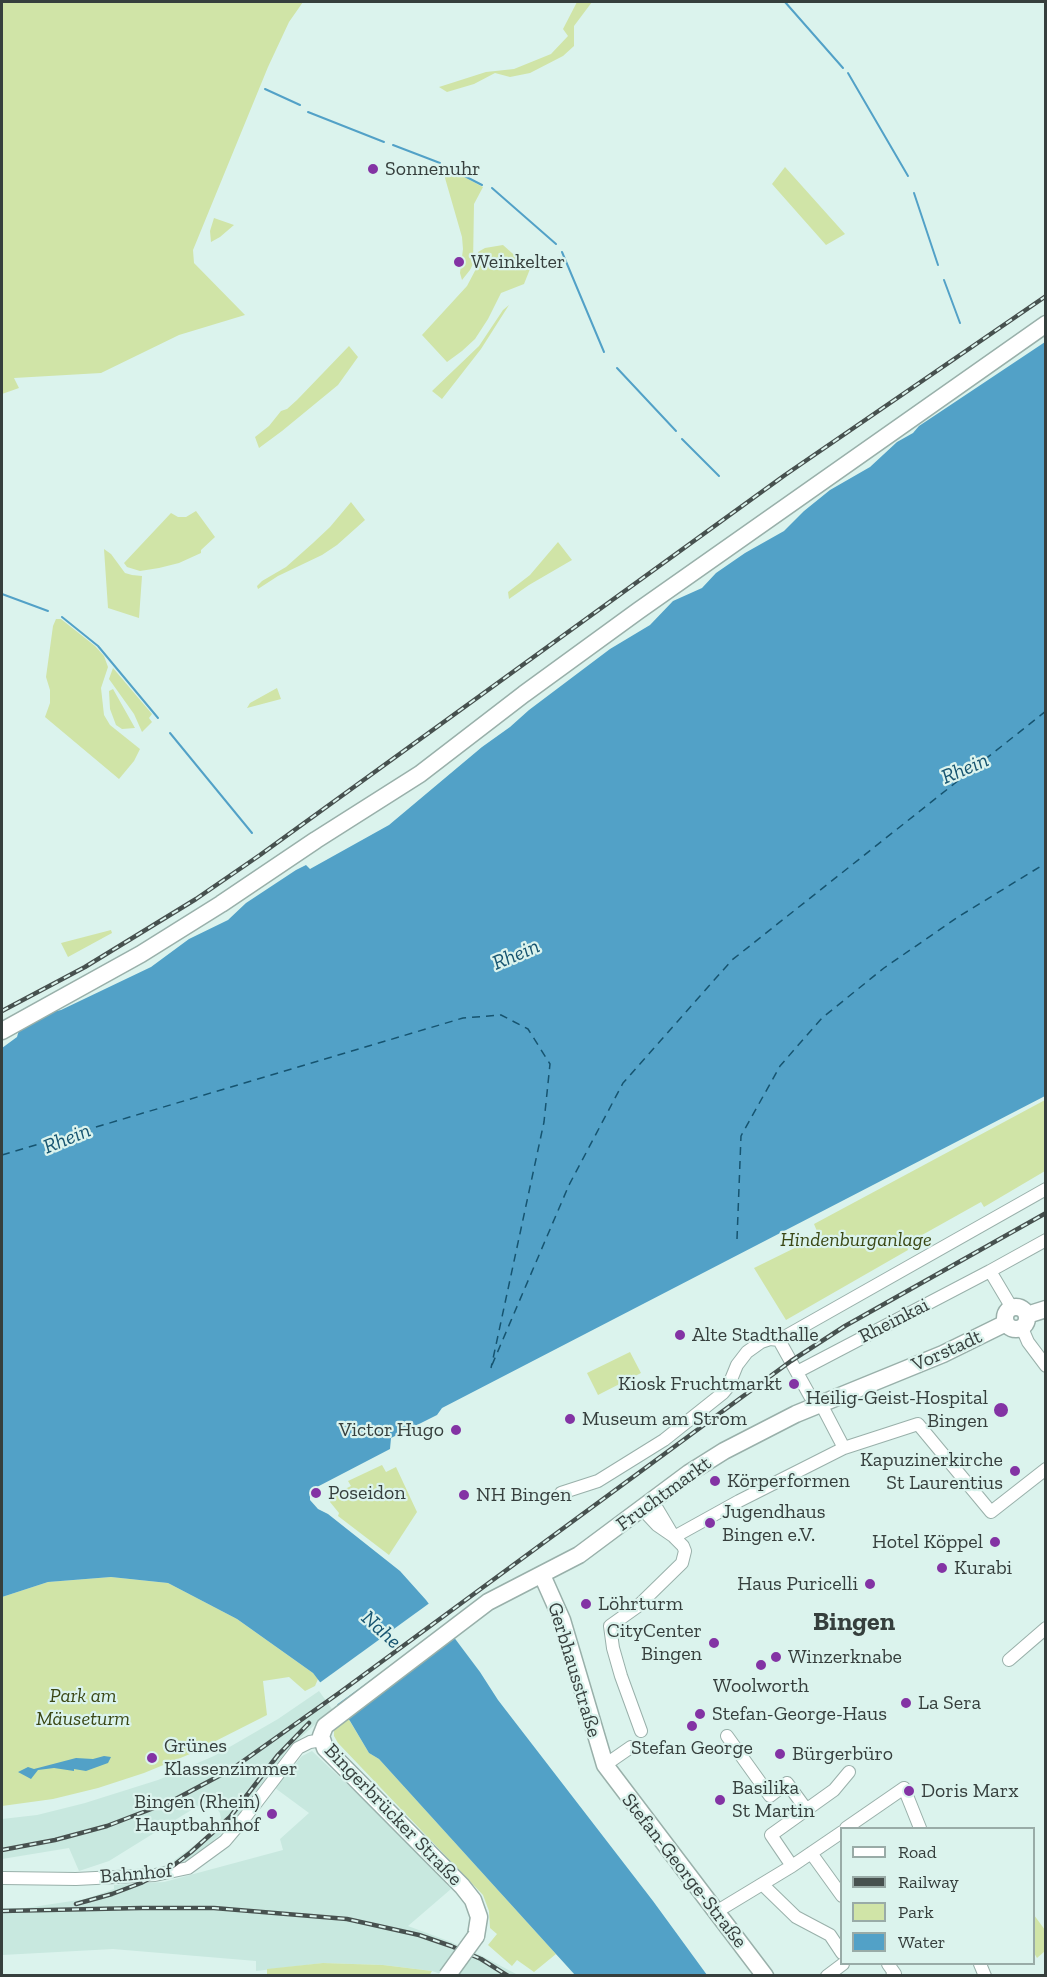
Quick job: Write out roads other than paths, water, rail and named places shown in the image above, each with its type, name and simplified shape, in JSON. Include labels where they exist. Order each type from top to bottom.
[{"type":"main road","points":[[2,1031],[151,948],[411,779],[524,693],[638,611],[1046,324]]},
{"type":"main road","name":"Vorstadt","points":[[821,1404],[943,1354],[1017,1319],[1046,1309]]},
{"type":"main road","name":"Fruchtmarkt","points":[[542,1575],[587,1550],[695,1469],[734,1445],[770,1426],[821,1404]]},
{"type":"main road","name":"Bingerbrücker Straße","points":[[447,1976],[477,1936],[479,1917],[476,1905],[469,1894],[326,1748],[322,1740],[323,1728],[495,1598],[542,1575]]},
{"type":"main road","name":"Gerbhausstraße","points":[[542,1575],[562,1620],[582,1694],[605,1765]]},
{"type":"main road","name":"Stefan-George-Straße","points":[[605,1765],[765,1976]]},
{"type":"street","points":[[561,1493],[598,1481],[664,1440],[723,1394],[737,1365],[747,1352],[761,1342],[779,1340],[1046,1189]]},
{"type":"street","name":"Rheinkai","points":[[797,1372],[1046,1240]]},
{"type":"street","points":[[990,1271],[1028,1341],[1046,1366]]},
{"type":"street","points":[[779,1340],[810,1396],[821,1404],[844,1448]]},
{"type":"street","points":[[674,1537],[844,1448],[918,1424],[991,1512],[1046,1469]]},
{"type":"street","points":[[641,1731],[621,1676],[610,1626],[638,1606],[673,1574],[682,1563],[685,1551],[647,1504]]},
{"type":"street","points":[[1009,1660],[1046,1628]]},
{"type":"street","points":[[727,1736],[770,1796],[787,1783],[806,1809]]},
{"type":"street","name":"Bahnhof","points":[[2,1881],[155,1875],[188,1868],[225,1841],[298,1748],[310,1742],[322,1740]]},
{"type":"street","points":[[605,1765],[631,1747]]},
{"type":"street","points":[[792,1866],[771,1835],[834,1790],[849,1773]]},
{"type":"street","points":[[847,1827],[904,1788],[920,1827]]},
{"type":"street","points":[[716,1912],[792,1866],[840,1833]]},
{"type":"street","points":[[811,1853],[840,1893]]},
{"type":"street","points":[[762,1885],[796,1917],[830,1935],[840,1950]]},
{"type":"street","points":[[827,1976],[842,1965]]},
{"type":"water","points":[[1045,342],[1045,1096],[442,1408],[437,1415],[391,1438],[390,1449],[317,1487],[310,1495],[310,1500],[318,1509],[328,1514],[400,1571],[426,1600],[498,1700],[707,1975],[575,1975],[379,1759],[369,1753],[350,1721],[313,1673],[237,1619],[168,1583],[111,1577],[48,1582],[2,1597],[2,1048],[17,1037],[19,1030],[52,1012],[61,1010],[151,967],[189,939],[228,920],[246,903],[296,870],[306,865],[310,869],[389,825],[529,710],[610,649],[650,625],[673,601],[702,588],[716,573],[784,531],[830,490],[870,467],[897,442],[913,433],[919,426]]},
{"type":"water","points":[[111,1757],[108,1763],[86,1771],[54,1768],[38,1770],[31,1779],[18,1772],[28,1767],[34,1769],[76,1758],[93,1759]]},
{"type":"waterway","points":[[785,2],[843,68]]},
{"type":"waterway","points":[[848,73],[908,176]]},
{"type":"waterway","points":[[265,89],[300,105]]},
{"type":"waterway","points":[[308,112],[384,142]]},
{"type":"waterway","points":[[393,145],[440,163]]},
{"type":"waterway","points":[[447,167],[482,185]]},
{"type":"waterway","points":[[492,188],[556,244]]},
{"type":"waterway","points":[[914,193],[938,265]]},
{"type":"waterway","points":[[562,252],[604,352]]},
{"type":"waterway","points":[[944,280],[960,323]]},
{"type":"waterway","points":[[617,368],[676,431]]},
{"type":"waterway","points":[[682,439],[719,476]]},
{"type":"waterway","points":[[2,594],[48,611]]},
{"type":"waterway","points":[[62,617],[98,646],[158,718]]},
{"type":"waterway","points":[[170,733],[252,833]]},
{"type":"railway","points":[[2,1011],[85,967],[196,899],[785,475],[1046,296]]},
{"type":"railway","points":[[2,1850],[55,1840],[107,1826],[172,1801],[232,1769],[791,1361],[845,1326],[1046,1213]]},
{"type":"railway","points":[[76,1904],[141,1883],[174,1865],[191,1852],[230,1817],[278,1755],[309,1723]]},
{"type":"railway","points":[[2,1911],[214,1908],[347,1919],[419,1935],[451,1946],[481,1959],[508,1976]]},
{"type":"place","name":"Sonnenuhr","points":[[373,169]]},
{"type":"place","name":"Weinkelter","points":[[459,262]]},
{"type":"place","name":"Alte Stadthalle","points":[[680,1335]]},
{"type":"place","name":"Kiosk Fruchtmarkt","points":[[794,1384]]},
{"type":"place","name":"Heilig-Geist-Hospital Bingen","points":[[1001,1410]]},
{"type":"place","name":"Museum am Strom","points":[[570,1419]]},
{"type":"place","name":"Victor Hugo","points":[[456,1430]]},
{"type":"place","name":"Kapuzinerkirche St Laurentius","points":[[1015,1471]]},
{"type":"place","name":"Körperformen","points":[[715,1481]]},
{"type":"place","name":"Poseidon","points":[[316,1493]]},
{"type":"place","name":"NH Bingen","points":[[464,1495]]},
{"type":"place","name":"Jugendhaus Bingen e.V.","points":[[710,1523]]},
{"type":"place","name":"Hotel Köppel","points":[[995,1542]]},
{"type":"place","name":"Kurabi","points":[[942,1568]]},
{"type":"place","name":"Haus Puricelli","points":[[870,1584]]},
{"type":"place","name":"Löhrturm","points":[[586,1604]]},
{"type":"place","name":"CityCenter Bingen","points":[[714,1643]]},
{"type":"place","name":"Winzerknabe","points":[[776,1657]]},
{"type":"place","name":"Woolworth","points":[[761,1665]]},
{"type":"place","name":"La Sera","points":[[906,1703]]},
{"type":"place","name":"Stefan-George-Haus","points":[[700,1714]]},
{"type":"place","name":"Stefan George","points":[[692,1726]]},
{"type":"place","name":"Bürgerbüro","points":[[780,1754]]},
{"type":"place","name":"Grünes Klassenzimmer","points":[[152,1758]]},
{"type":"place","name":"Doris Marx","points":[[909,1791]]},
{"type":"place","name":"Basilika St Martin","points":[[720,1800]]},
{"type":"place","name":"Bingen (Rhein) Hauptbahnhof","points":[[272,1814]]},
{"type":"district","name":"Bingen","points":[[854,1623]]},
{"type":"water label","name":"Rhein","points":[[965,769]]},
{"type":"water label","name":"Rhein","points":[[516,955]]},
{"type":"water label","name":"Rhein","points":[[67,1139]]},
{"type":"water label","name":"Nahe","points":[[381,1630]]},
{"type":"park label","name":"Hindenburganlage","points":[[856,1240]]},
{"type":"park label","name":"Park am Mäuseturm","points":[[83,1708]]}]
